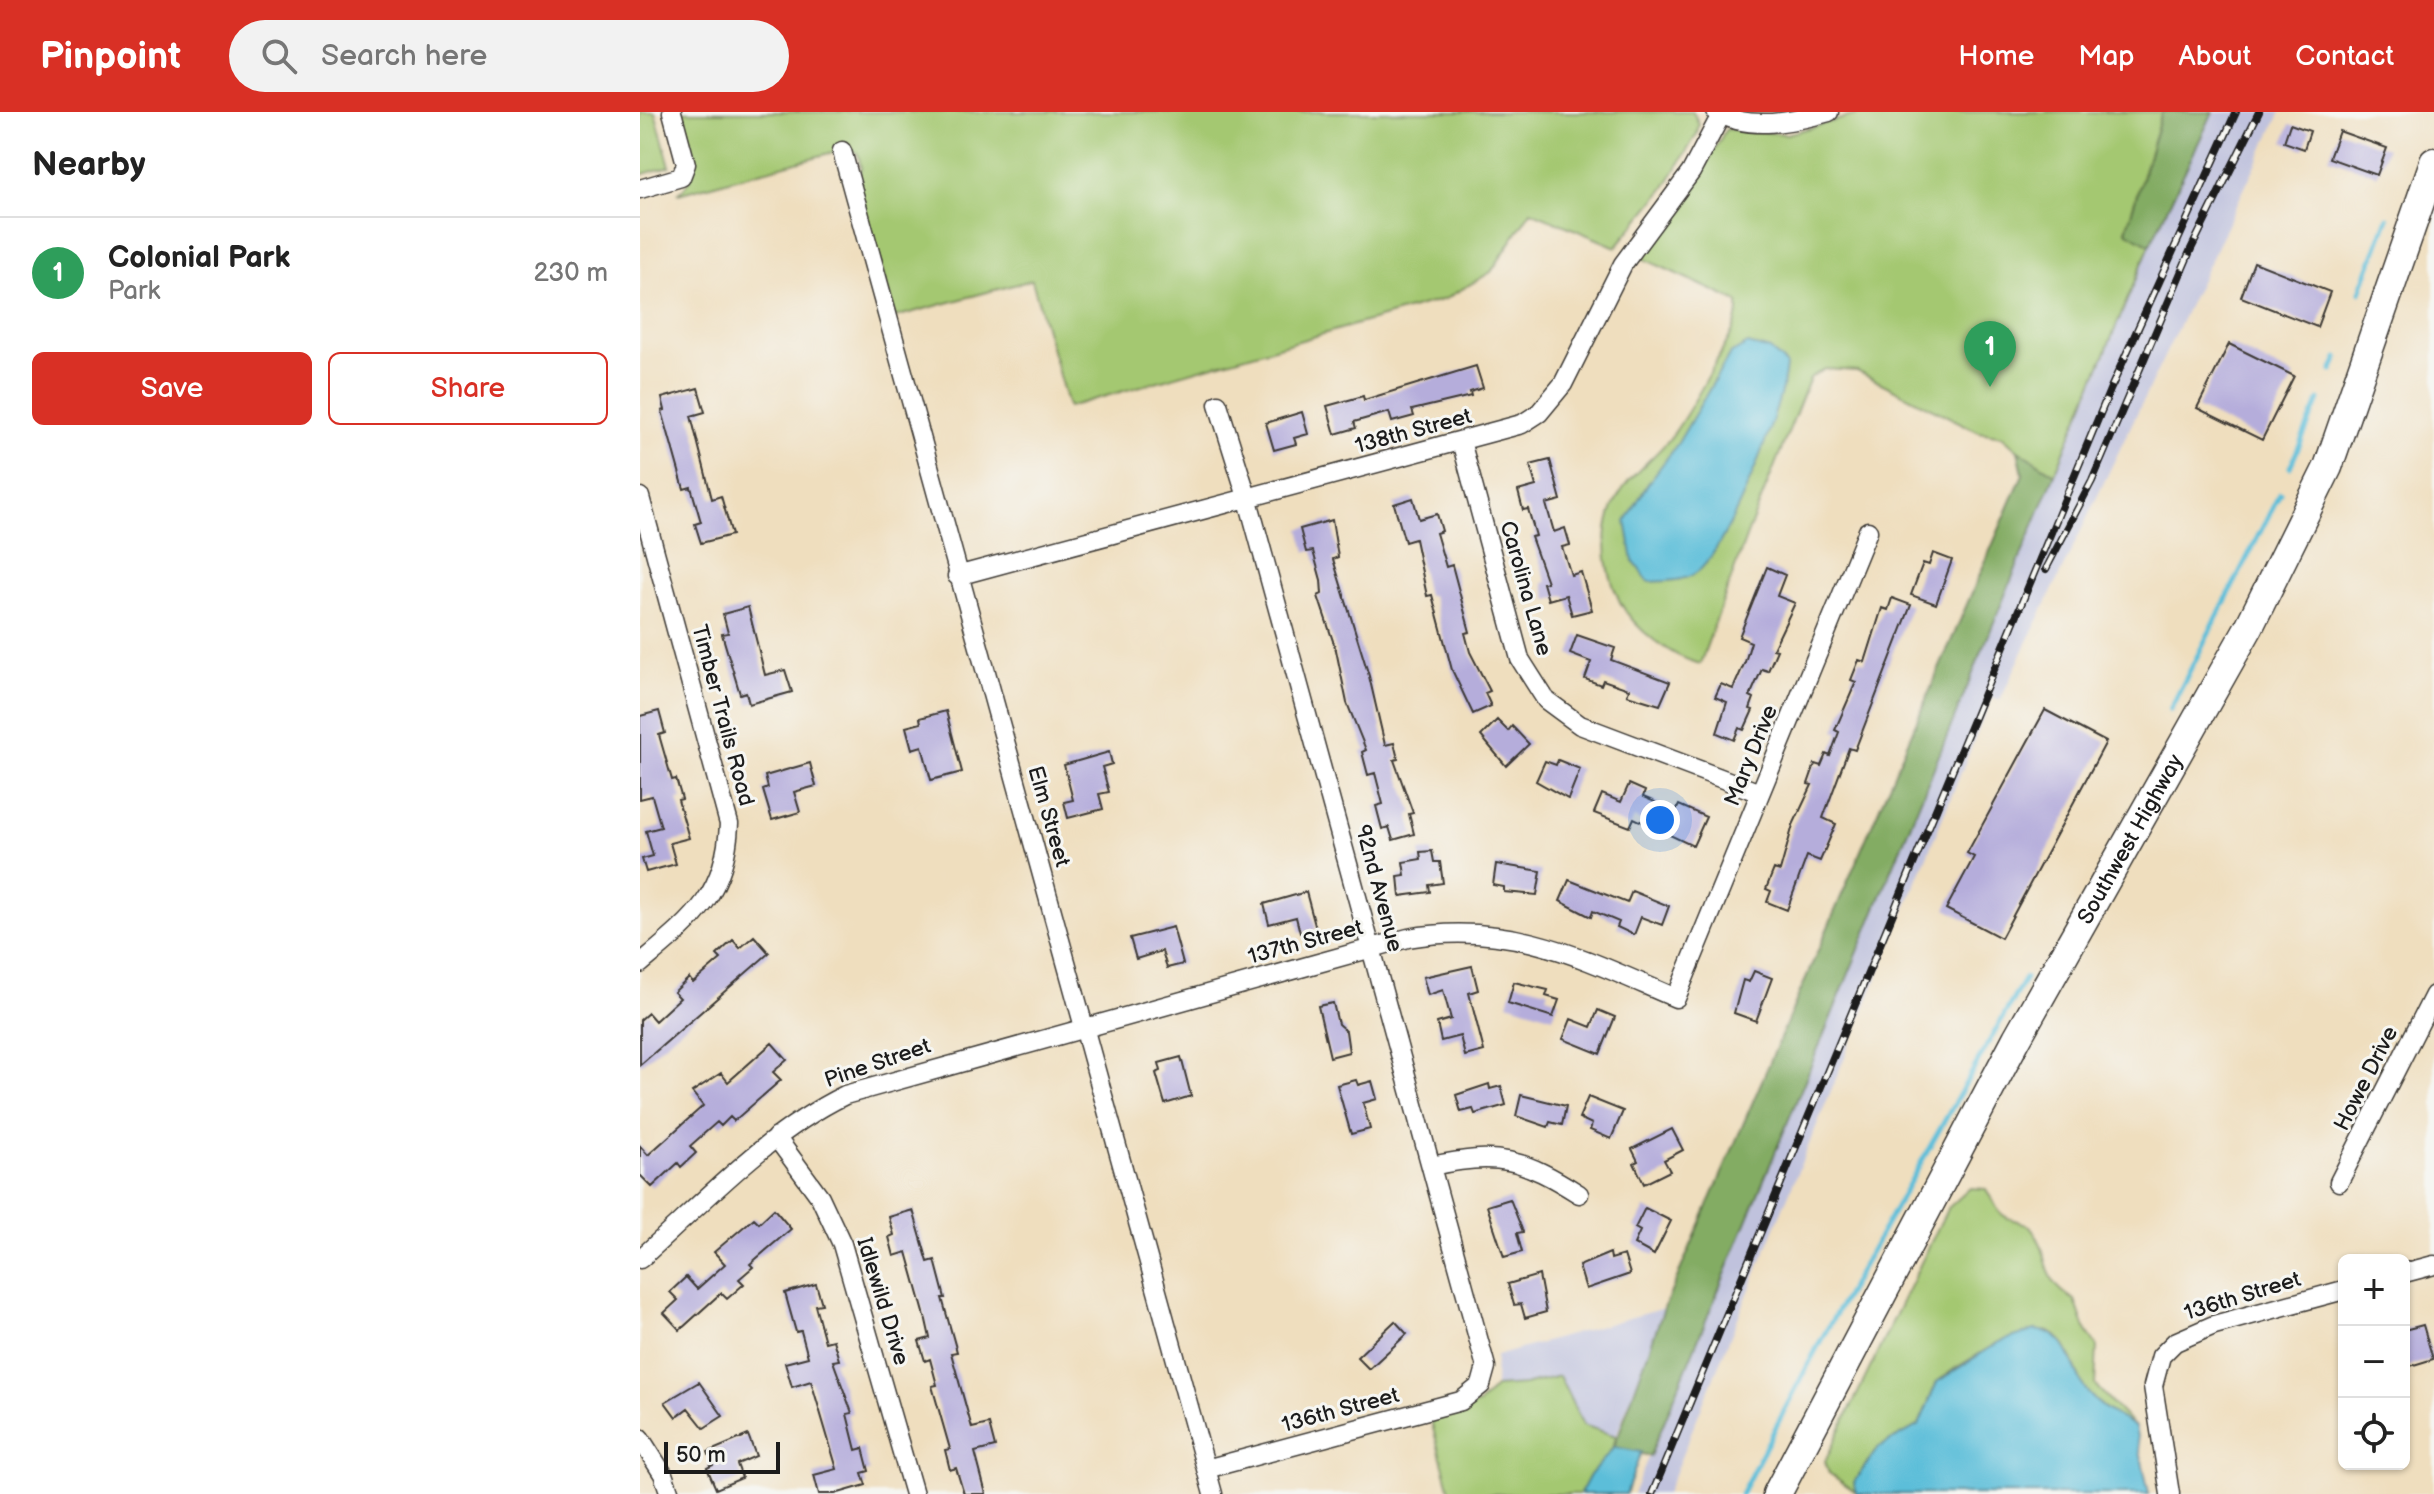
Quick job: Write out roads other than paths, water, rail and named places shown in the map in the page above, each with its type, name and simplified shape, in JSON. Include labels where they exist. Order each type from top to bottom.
[{"type":"main road","name":"Southwest Highway","points":[[1777,1494],[2017,1038],[2249,627],[2322,481],[2434,162]]},
{"type":"street","points":[[640,189],[681,177],[686,164],[672,112]]},
{"type":"street","points":[[1718,114],[1775,124],[1829,112]]},
{"type":"street","name":"138th Street","points":[[957,576],[1522,424],[1551,400],[1563,384],[1629,253],[1691,172],[1718,114]]},
{"type":"street","name":"Elm Street","points":[[842,151],[1213,1494]]},
{"type":"street","name":"92nd Avenue","points":[[1218,404],[1248,500],[1485,1359],[1481,1385]]},
{"type":"street","name":"Carolina Lane","points":[[1461,441],[1520,659],[1546,700],[1580,725],[1760,793]]},
{"type":"street","name":"Timber Trails Road","points":[[640,497],[729,824],[723,870],[708,900],[640,964]]},
{"type":"street","name":"Mary Drive","points":[[1676,998],[1868,531]]},
{"type":"street","name":"137th Street","points":[[1083,1026],[1437,933],[1503,935],[1558,948],[1676,998]]},
{"type":"street","name":"Howe Drive","points":[[2339,1182],[2434,995]]},
{"type":"street","name":"Pine Street","points":[[640,1259],[776,1137],[826,1104],[876,1083],[1083,1026]]},
{"type":"street","name":"Idlewild Drive","points":[[776,1137],[820,1197],[842,1244],[914,1494]]},
{"type":"street","points":[[1432,1166],[1468,1158],[1507,1159],[1538,1169],[1579,1194]]},
{"type":"street","points":[[2410,1271],[2434,1265]]},
{"type":"street","name":"136th Street","points":[[2170,1494],[2155,1404],[2155,1372],[2161,1356],[2175,1342],[2214,1325],[2338,1292]]},
{"type":"street","name":"136th Street","points":[[1206,1469],[1449,1405],[1474,1394],[1481,1385]]},
{"type":"street","points":[[640,1438],[663,1474],[670,1494]]},
{"type":"water","points":[[1748,344],[1770,350],[1786,364],[1776,410],[1752,474],[1723,536],[1697,572],[1680,579],[1649,582],[1633,561],[1626,521],[1647,485],[1678,443],[1730,354]]},
{"type":"water","points":[[2035,1330],[2057,1338],[2064,1345],[2082,1384],[2094,1400],[2135,1427],[2149,1494],[1857,1494],[1854,1482],[1878,1448],[1919,1425],[1937,1382],[1999,1342]]},
{"type":"water","points":[[1614,1447],[1641,1452],[1626,1494],[1580,1494],[1590,1475]]},
{"type":"waterway","points":[[2360,292],[2388,218]]},
{"type":"waterway","points":[[2332,371],[2338,358]]},
{"type":"waterway","points":[[2290,467],[2319,400]]},
{"type":"waterway","points":[[2170,710],[2280,493]]},
{"type":"waterway","points":[[1741,1494],[1821,1340],[2025,978]]},
{"type":"railway","points":[[1652,1494],[2110,390],[2236,112]]},
{"type":"railway","points":[[2046,569],[2092,481],[2191,249],[2259,112]]},
{"type":"place","name":"Colonial Park","points":[[1990,387]]}]
